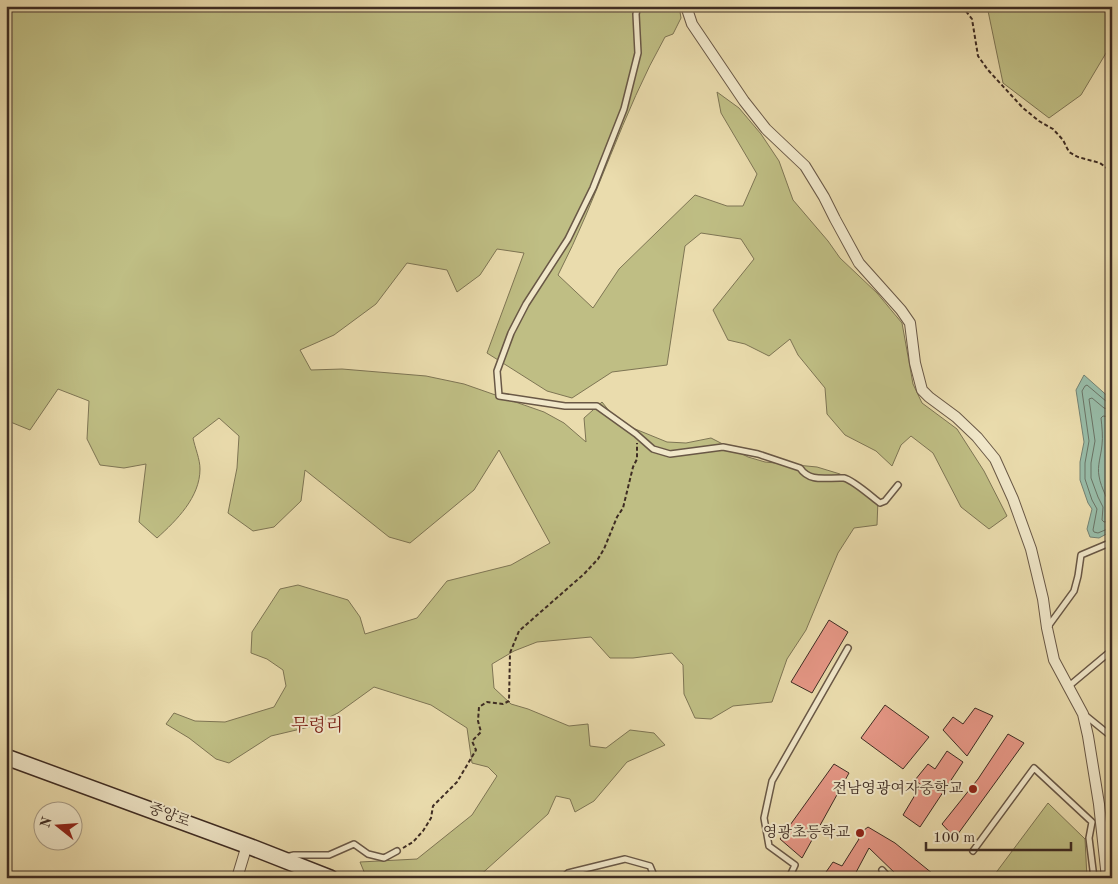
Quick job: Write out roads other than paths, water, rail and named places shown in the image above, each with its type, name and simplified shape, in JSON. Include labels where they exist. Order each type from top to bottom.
[{"type":"street","points":[[686,6],[692,24],[744,101],[766,129],[805,166],[824,197],[859,263],[901,310],[910,323],[915,363],[922,390],[956,417],[995,459],[1013,499],[1031,549],[1043,599],[1046,628],[1054,660],[1083,714],[1099,804],[1107,878]]},
{"type":"street","name":"중앙로","points":[[6,757],[247,845],[330,878]]},
{"type":"street","points":[[237,878],[247,845]]},
{"type":"lane","points":[[638,6],[636,14],[638,53],[624,109],[593,188],[568,239],[526,304],[512,333],[497,371],[499,396],[565,406],[597,406],[636,434],[653,449],[670,454],[723,447],[758,454],[800,468],[810,478],[846,478],[880,503],[885,501],[898,485]]},
{"type":"lane","points":[[1046,628],[1074,591],[1081,555],[1112,542]]},
{"type":"lane","points":[[789,878],[795,865],[770,846],[764,818],[772,781],[848,648]]},
{"type":"lane","points":[[1069,686],[1112,650]]},
{"type":"lane","points":[[1083,714],[1112,737]]},
{"type":"lane","points":[[973,851],[1034,768],[1092,822],[1089,838],[1094,878]]},
{"type":"lane","points":[[282,859],[294,855],[329,856],[354,844],[368,854],[384,858],[398,851]]},
{"type":"lane","points":[[562,878],[568,873],[625,859],[650,866],[655,878]]},
{"type":"lane","points":[[882,870],[890,878]]},
{"type":"water","points":[[1084,375],[1112,400],[1112,531],[1099,538],[1090,537],[1087,529],[1092,509],[1080,480],[1080,462],[1084,442],[1076,390]]},
{"type":"place","name":"전남영광여자중학교","points":[[973,789]]},
{"type":"place","name":"영광초등학교","points":[[860,833]]},
{"type":"district","name":"무령리","points":[[317,726]]}]
